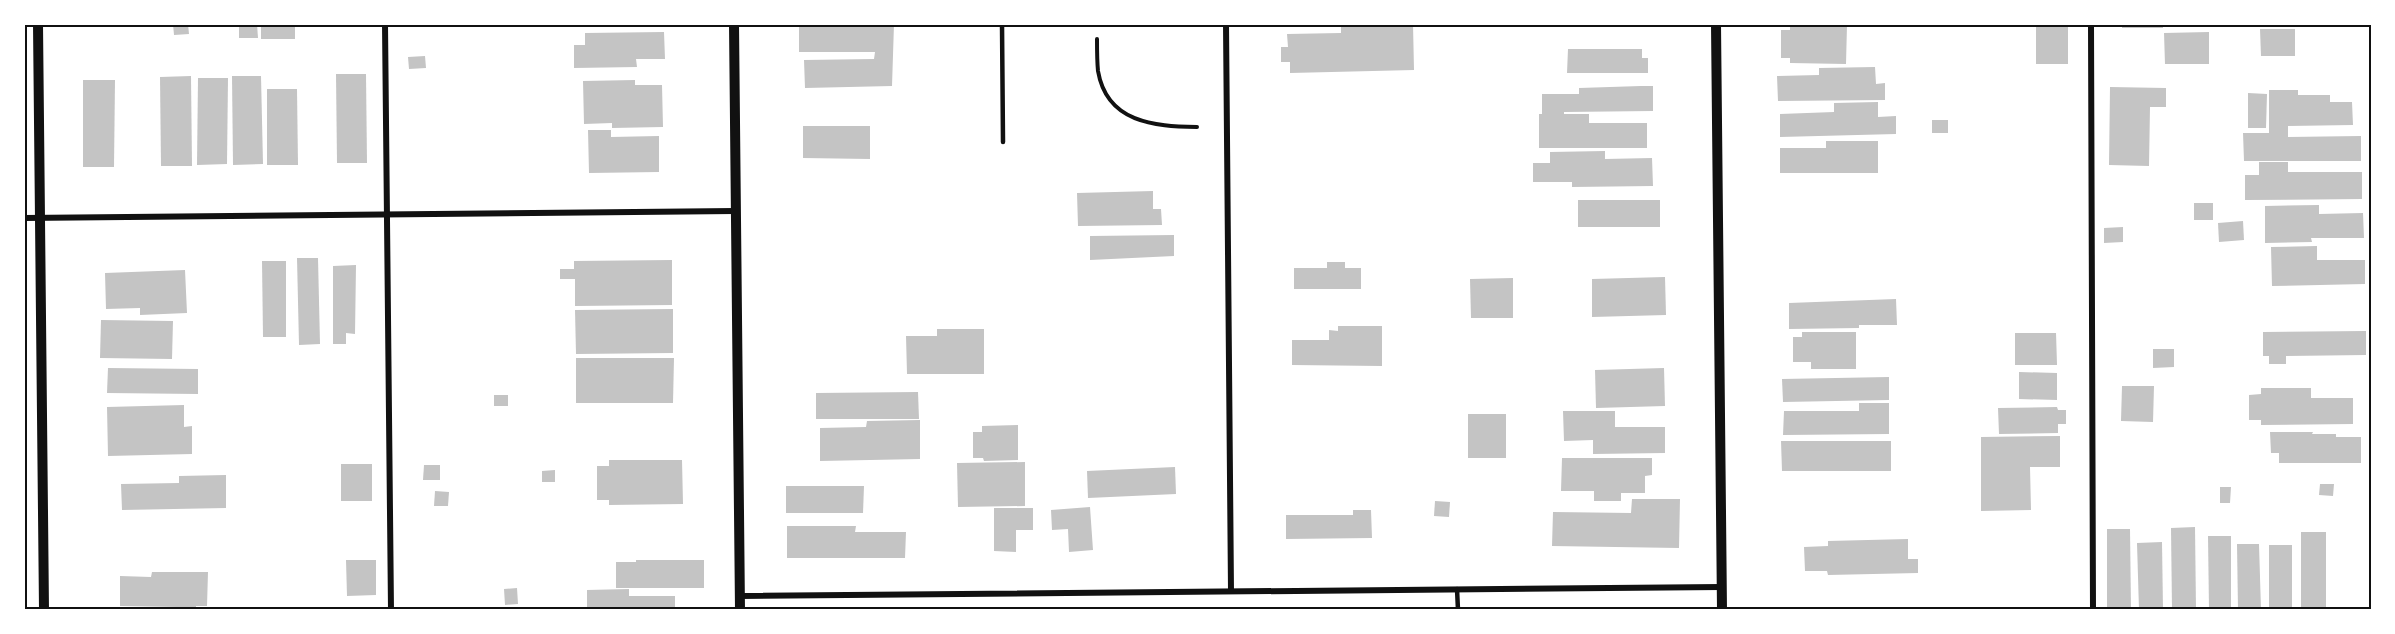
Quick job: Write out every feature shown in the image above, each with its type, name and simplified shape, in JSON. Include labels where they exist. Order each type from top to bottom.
[{"type":"street","points":[[38,24],[44,610]]},
{"type":"street","points":[[385,24],[391,610]]},
{"type":"street","points":[[734,24],[740,610]]},
{"type":"street","points":[[1226,24],[1231,591]]},
{"type":"street","points":[[1716,24],[1722,610]]},
{"type":"street","points":[[2091,24],[2093,610]]},
{"type":"street","points":[[24,218],[735,211]]},
{"type":"street","points":[[740,596],[1722,587]]},
{"type":"lane","points":[[1002,24],[1003,142]]},
{"type":"lane","points":[[1457,589],[1458,610]]},
{"type":"path","points":[[1097,39],[1098,70],[1101,83],[1125,115],[1141,122],[1164,127],[1197,127]]},
{"type":"building","points":[[173,24],[188,24],[189,34],[174,35]]},
{"type":"building","points":[[257,24],[258,38],[239,38],[239,25]]},
{"type":"building","points":[[261,24],[295,24],[295,39],[261,39]]},
{"type":"building","points":[[894,24],[892,86],[805,88],[804,60],[874,59],[875,52],[799,52],[799,26]]},
{"type":"building","points":[[1341,24],[1413,24],[1414,70],[1290,73],[1290,62],[1281,62],[1281,47],[1288,47],[1287,34],[1341,33]]},
{"type":"building","points":[[1790,24],[1847,25],[1846,64],[1790,63],[1790,58],[1781,58],[1781,30],[1790,30]]},
{"type":"building","points":[[2036,24],[2068,24],[2068,64],[2036,64]]},
{"type":"building","points":[[2122,24],[2163,24],[2163,28],[2122,28]]},
{"type":"building","points":[[2260,29],[2295,29],[2295,56],[2261,56]]},
{"type":"building","points":[[664,32],[665,59],[636,59],[637,67],[574,68],[574,45],[585,45],[585,33]]},
{"type":"building","points":[[2209,32],[2209,64],[2165,64],[2164,33]]},
{"type":"building","points":[[1568,49],[1642,49],[1642,58],[1648,58],[1648,73],[1567,73]]},
{"type":"building","points":[[425,56],[426,68],[409,69],[408,57]]},
{"type":"building","points":[[1875,67],[1876,84],[1885,83],[1885,100],[1778,101],[1777,76],[1819,75],[1819,68]]},
{"type":"building","points":[[336,74],[366,74],[367,163],[337,163]]},
{"type":"building","points":[[191,76],[192,166],[161,166],[160,77]]},
{"type":"building","points":[[232,76],[261,76],[263,164],[233,165]]},
{"type":"building","points":[[198,78],[228,78],[227,164],[197,165]]},
{"type":"building","points":[[83,80],[115,80],[114,167],[83,167]]},
{"type":"building","points":[[635,80],[635,85],[662,85],[663,127],[612,128],[612,123],[584,124],[583,81]]},
{"type":"building","points":[[1653,86],[1653,111],[1564,112],[1564,114],[1589,114],[1589,123],[1647,123],[1647,148],[1539,148],[1539,114],[1542,114],[1542,94],[1579,94],[1579,88]]},
{"type":"building","points":[[2110,87],[2166,88],[2166,107],[2150,107],[2149,166],[2109,165]]},
{"type":"building","points":[[267,89],[297,89],[298,165],[267,165]]},
{"type":"building","points":[[2269,90],[2298,90],[2298,95],[2330,95],[2330,102],[2352,102],[2353,125],[2288,126],[2288,137],[2361,136],[2361,161],[2244,161],[2243,133],[2269,133]]},
{"type":"building","points":[[2248,93],[2267,94],[2266,128],[2248,128]]},
{"type":"building","points":[[1878,102],[1878,117],[1896,116],[1896,134],[1780,137],[1780,114],[1834,112],[1834,103]]},
{"type":"building","points":[[1932,120],[1948,120],[1948,133],[1932,133]]},
{"type":"building","points":[[803,126],[870,126],[870,159],[803,158]]},
{"type":"building","points":[[588,130],[611,130],[611,137],[659,136],[659,172],[589,173]]},
{"type":"building","points":[[1826,141],[1878,141],[1878,173],[1780,173],[1780,148],[1826,148]]},
{"type":"building","points":[[1605,151],[1605,159],[1652,158],[1653,186],[1572,187],[1572,182],[1533,182],[1533,163],[1550,163],[1550,152]]},
{"type":"building","points":[[2259,162],[2288,162],[2288,172],[2362,172],[2362,199],[2245,200],[2245,175],[2259,175]]},
{"type":"building","points":[[1153,191],[1153,209],[1161,209],[1162,225],[1078,226],[1077,193]]},
{"type":"building","points":[[1578,200],[1660,200],[1660,227],[1578,227]]},
{"type":"building","points":[[2194,203],[2213,203],[2213,220],[2194,220]]},
{"type":"building","points":[[2319,205],[2319,214],[2363,213],[2364,238],[2311,238],[2312,242],[2265,243],[2265,206]]},
{"type":"building","points":[[2243,221],[2244,240],[2219,242],[2218,223]]},
{"type":"building","points":[[2123,227],[2123,242],[2104,243],[2104,228]]},
{"type":"building","points":[[1174,235],[1174,256],[1090,260],[1090,236]]},
{"type":"building","points":[[2317,246],[2317,260],[2365,260],[2365,284],[2272,286],[2271,247]]},
{"type":"building","points":[[297,258],[318,258],[320,344],[299,345]]},
{"type":"building","points":[[672,260],[672,305],[575,306],[575,279],[560,279],[560,269],[574,269],[574,261]]},
{"type":"building","points":[[262,261],[286,261],[286,337],[263,337]]},
{"type":"building","points":[[1327,262],[1345,262],[1345,268],[1361,268],[1361,289],[1294,289],[1294,268],[1327,268]]},
{"type":"building","points":[[356,265],[355,334],[346,333],[346,344],[333,344],[333,266]]},
{"type":"building","points":[[185,270],[187,313],[140,315],[140,308],[106,309],[105,273]]},
{"type":"building","points":[[1665,277],[1666,315],[1592,317],[1592,279]]},
{"type":"building","points":[[1513,278],[1513,318],[1471,318],[1470,279]]},
{"type":"building","points":[[1896,299],[1897,325],[1789,329],[1789,303]]},
{"type":"building","points":[[673,309],[673,353],[576,354],[575,310]]},
{"type":"building","points":[[101,320],[173,321],[172,359],[100,358]]},
{"type":"building","points":[[1338,326],[1382,326],[1382,366],[1292,365],[1292,340],[1329,340],[1329,330],[1338,331]]},
{"type":"building","points":[[937,329],[984,329],[984,374],[907,374],[906,336],[937,336]]},
{"type":"building","points":[[2366,331],[2366,355],[2286,356],[2286,364],[2269,364],[2269,356],[2263,356],[2263,332]]},
{"type":"building","points":[[1802,332],[1856,332],[1856,369],[1811,369],[1811,362],[1793,362],[1793,337],[1802,337]]},
{"type":"building","points":[[2015,333],[2056,333],[2057,365],[2015,365]]},
{"type":"building","points":[[2153,349],[2174,349],[2174,367],[2153,368]]},
{"type":"building","points":[[576,358],[674,358],[673,403],[576,403]]},
{"type":"building","points":[[108,368],[198,369],[198,394],[107,393]]},
{"type":"building","points":[[1664,368],[1665,406],[1596,408],[1595,370]]},
{"type":"building","points":[[2019,372],[2057,373],[2057,400],[2019,399]]},
{"type":"building","points":[[1889,377],[1889,400],[1783,402],[1782,379]]},
{"type":"building","points":[[2122,386],[2154,386],[2153,422],[2121,421]]},
{"type":"building","points":[[2261,388],[2311,388],[2311,398],[2353,398],[2353,424],[2261,425],[2261,420],[2249,420],[2249,395],[2261,394]]},
{"type":"building","points":[[918,392],[919,419],[816,419],[816,393]]},
{"type":"building","points":[[494,395],[508,395],[508,406],[494,406]]},
{"type":"building","points":[[1859,403],[1889,403],[1889,434],[1783,435],[1784,411],[1859,411]]},
{"type":"building","points":[[184,405],[184,427],[192,426],[192,454],[108,456],[107,407]]},
{"type":"building","points":[[2057,407],[2058,410],[2066,410],[2066,424],[2058,424],[2058,433],[1999,434],[1998,408]]},
{"type":"building","points":[[1563,411],[1615,411],[1615,427],[1665,427],[1665,453],[1593,454],[1593,440],[1564,441]]},
{"type":"building","points":[[1468,414],[1506,414],[1506,458],[1468,458]]},
{"type":"building","points":[[920,420],[920,459],[820,461],[820,428],[866,427],[867,421]]},
{"type":"building","points":[[1018,425],[1018,460],[984,461],[983,458],[973,458],[973,432],[982,432],[982,426]]},
{"type":"building","points":[[2270,432],[2313,432],[2312,434],[2336,434],[2336,437],[2361,437],[2361,463],[2279,463],[2279,453],[2271,453]]},
{"type":"building","points":[[2060,436],[2060,467],[2030,467],[2031,510],[1981,511],[1981,437]]},
{"type":"building","points":[[1781,441],[1891,441],[1891,471],[1782,471]]},
{"type":"building","points":[[1562,458],[1652,458],[1652,475],[1645,476],[1645,493],[1621,493],[1621,501],[1594,501],[1594,491],[1561,491]]},
{"type":"building","points":[[609,460],[682,460],[683,504],[609,505],[609,500],[597,500],[597,466],[609,466]]},
{"type":"building","points":[[1025,462],[1025,506],[958,507],[957,463]]},
{"type":"building","points":[[341,464],[372,464],[372,501],[341,501]]},
{"type":"building","points":[[424,465],[440,465],[440,480],[423,480]]},
{"type":"building","points":[[1175,467],[1176,494],[1088,498],[1087,471]]},
{"type":"building","points":[[555,470],[555,482],[542,482],[542,471]]},
{"type":"building","points":[[226,475],[226,508],[122,510],[121,484],[179,483],[179,476]]},
{"type":"building","points":[[2320,484],[2334,484],[2333,496],[2319,495]]},
{"type":"building","points":[[786,486],[864,486],[863,513],[786,513]]},
{"type":"building","points":[[2220,487],[2231,487],[2230,503],[2220,503]]},
{"type":"building","points":[[435,491],[449,492],[448,506],[434,506]]},
{"type":"building","points":[[1632,499],[1680,499],[1679,548],[1552,546],[1553,512],[1631,513]]},
{"type":"building","points":[[1435,501],[1450,502],[1449,517],[1434,516]]},
{"type":"building","points":[[1090,507],[1093,550],[1069,552],[1068,529],[1052,530],[1051,510]]},
{"type":"building","points":[[994,508],[1033,508],[1033,530],[1016,530],[1016,552],[994,551]]},
{"type":"building","points":[[1353,510],[1371,510],[1372,538],[1286,539],[1286,515],[1353,515]]},
{"type":"building","points":[[787,526],[856,526],[855,532],[906,532],[905,558],[787,558]]},
{"type":"building","points":[[2195,527],[2196,610],[2172,610],[2171,528]]},
{"type":"building","points":[[2107,529],[2130,529],[2131,610],[2107,610]]},
{"type":"building","points":[[2301,532],[2326,532],[2326,610],[2301,610]]},
{"type":"building","points":[[2208,536],[2231,536],[2231,610],[2209,610]]},
{"type":"building","points":[[1908,539],[1908,559],[1918,559],[1918,573],[1828,575],[1827,571],[1805,571],[1804,547],[1828,546],[1828,541]]},
{"type":"building","points":[[2162,542],[2163,610],[2139,610],[2137,543]]},
{"type":"building","points":[[2237,544],[2259,544],[2261,610],[2238,610]]},
{"type":"building","points":[[2269,545],[2292,545],[2292,610],[2269,610]]},
{"type":"building","points":[[346,560],[376,560],[376,595],[347,596]]},
{"type":"building","points":[[636,560],[704,560],[704,588],[616,588],[616,562],[636,562]]},
{"type":"building","points":[[152,572],[208,572],[207,606],[196,606],[196,610],[177,610],[177,607],[120,606],[120,576],[151,577]]},
{"type":"building","points":[[517,588],[518,604],[505,605],[504,589]]},
{"type":"building","points":[[629,589],[629,596],[675,596],[675,610],[587,610],[587,590]]}]
